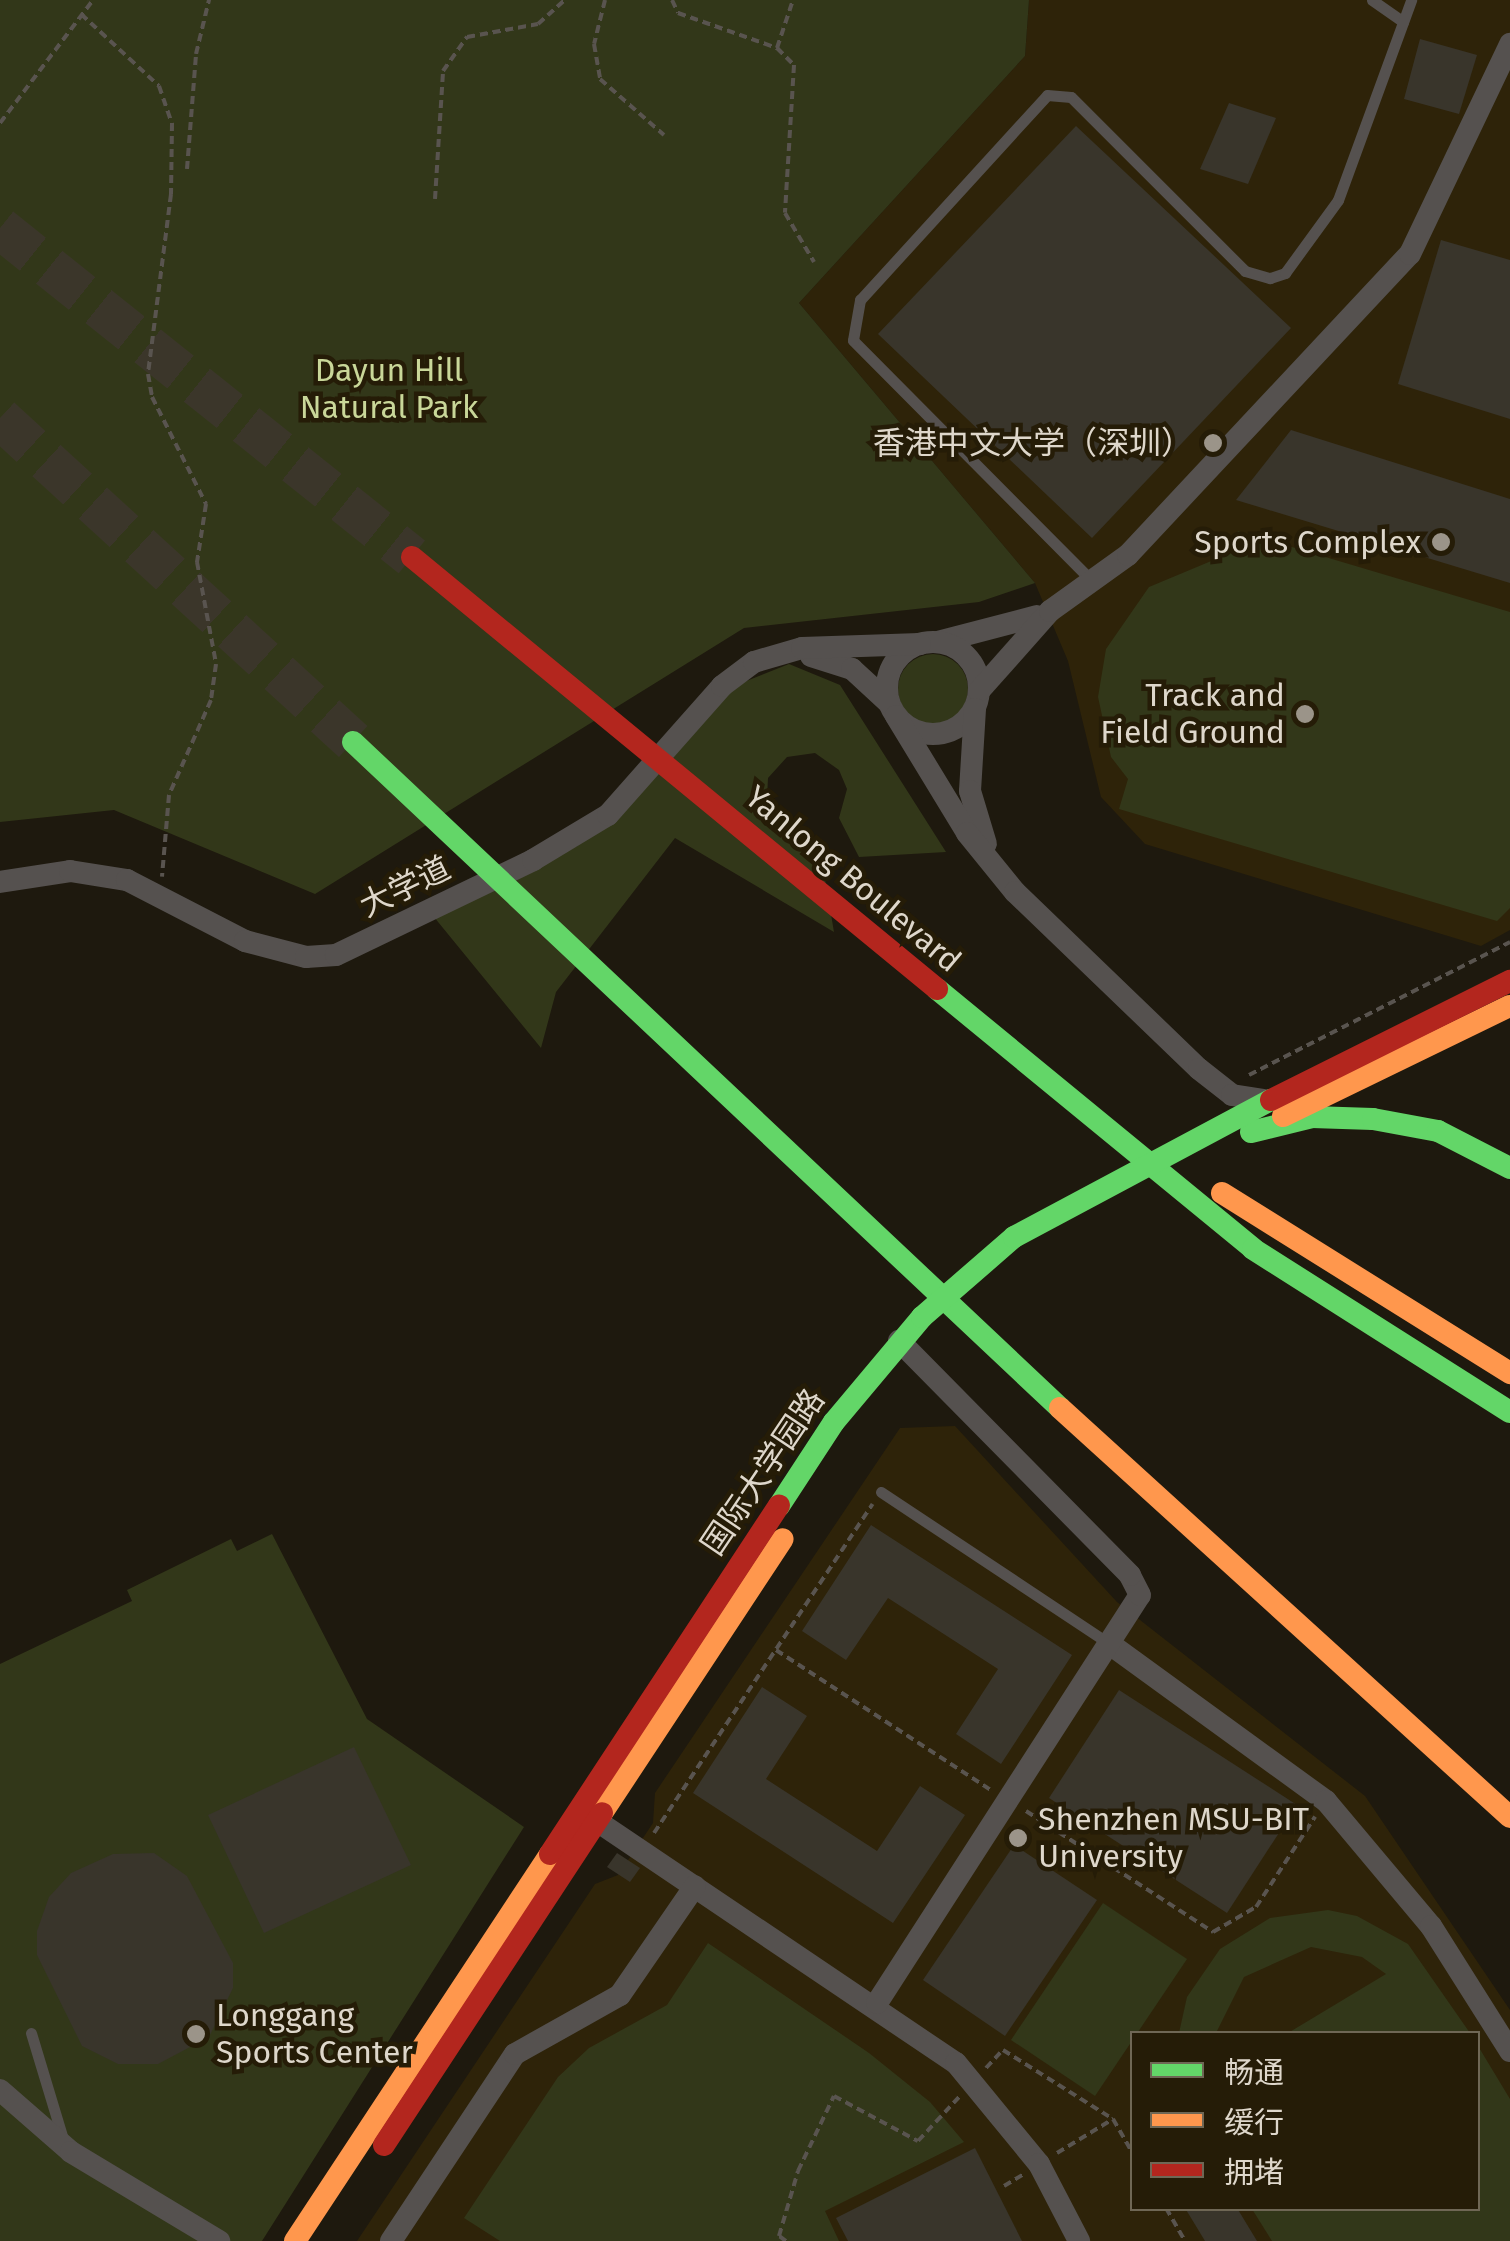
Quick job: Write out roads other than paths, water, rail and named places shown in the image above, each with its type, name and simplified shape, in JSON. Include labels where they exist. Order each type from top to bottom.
[{"type":"main road","name":"Yanlong Boulevard","points":[[412,557],[1253,1249],[1510,1412]]},
{"type":"main road","points":[[353,742],[826,1188],[1510,1817]]},
{"type":"main road","name":"国际大学园路","points":[[295,2241],[834,1422],[1014,1236],[1263,1100],[1510,981]]},
{"type":"main road","name":"国际大学园路","points":[[321,2241],[907,1349],[1028,1253],[1251,1132],[1510,1006]]},
{"type":"main road","points":[[1026,1064],[1510,1374]]},
{"type":"main road","points":[[1251,1132],[1312,1117],[1407,1124],[1467,1142],[1510,1168]]},
{"type":"street","points":[[773,654],[836,661],[893,709],[934,734],[960,725],[978,697],[1050,611],[1094,582],[1410,254],[1510,44]]},
{"type":"street","name":"大学道","points":[[0,882],[70,871],[127,880],[275,952],[336,954],[533,860],[608,814],[722,686],[773,654],[928,643],[992,634],[1050,611]]},
{"type":"street","points":[[1000,874],[970,790],[978,697],[963,653],[928,643],[889,674],[893,709],[1000,874],[1142,1020],[1224,1088],[1263,1100]]},
{"type":"street","points":[[877,2003],[1137,1608],[1138,1584],[907,1349]]},
{"type":"street","points":[[1114,1646],[1326,1801],[1431,1926],[1510,2051]]},
{"type":"street","points":[[578,1808],[877,2003],[974,2080],[1040,2164],[1079,2241]]},
{"type":"street","points":[[391,2241],[520,2048],[620,1994],[694,1886]]},
{"type":"street","points":[[0,2090],[71,2152],[220,2241]]},
{"type":"lane","points":[[1372,0],[1386,4],[1403,22]]},
{"type":"lane","points":[[1094,582],[854,340],[860,300],[1047,95],[1071,97],[1245,271],[1270,278],[1285,272],[1338,200],[1412,0]]},
{"type":"lane","points":[[881,1492],[1114,1646]]},
{"type":"lane","points":[[30,2033],[71,2152]]},
{"type":"tunnel","points":[[0,228],[412,557]]},
{"type":"tunnel","points":[[0,418],[353,742]]},
{"type":"place","name":"香港中文大学（深圳）","points":[[1213,443]]},
{"type":"place","name":"Sports Complex","points":[[1441,542]]},
{"type":"place","name":"Track and Field Ground","points":[[1305,714]]},
{"type":"place","name":"Shenzhen MSU-BIT University","points":[[1018,1838]]},
{"type":"place","name":"Longgang Sports Center","points":[[196,2034]]},
{"type":"park label","name":"Dayun Hill Natural Park","points":[[389,390]]}]
